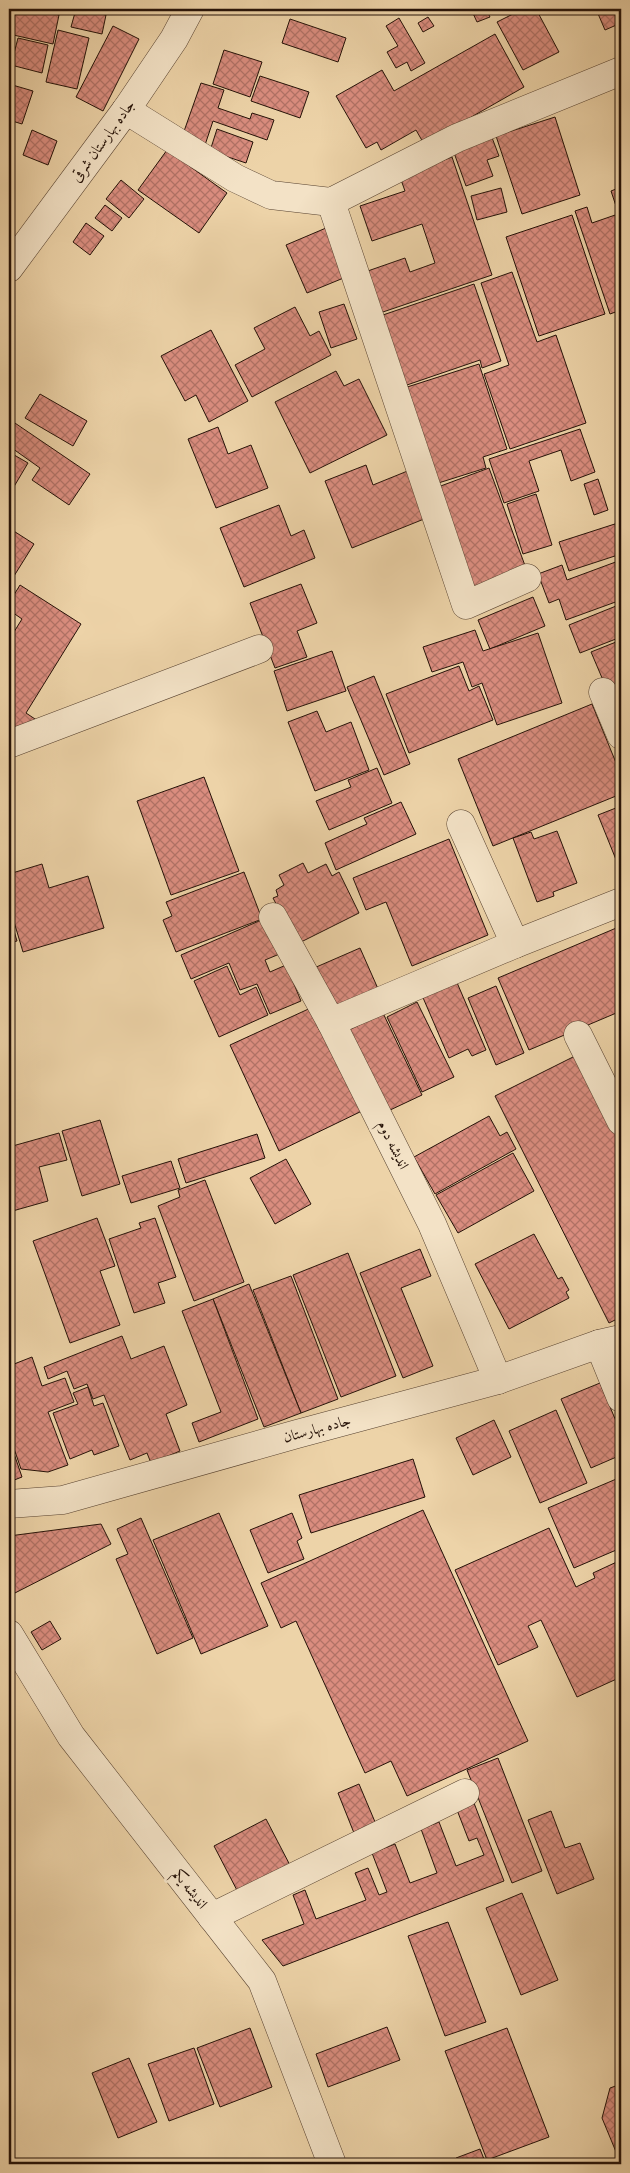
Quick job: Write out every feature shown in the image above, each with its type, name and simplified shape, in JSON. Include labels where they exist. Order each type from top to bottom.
[{"type":"street","name":"جاده بهارستان شرقی","points":[[9,268],[126,110],[174,39],[190,9]]},
{"type":"street","points":[[126,110],[234,178],[271,195],[331,202],[457,138],[621,71]]},
{"type":"street","points":[[331,202],[466,605],[528,578]]},
{"type":"street","points":[[9,744],[258,649]]},
{"type":"street","points":[[603,692],[621,735]]},
{"type":"street","points":[[462,824],[515,944]]},
{"type":"street","points":[[332,1022],[515,944],[621,902]]},
{"type":"street","name":"اندیشه دوم","points":[[273,917],[332,1022],[432,1224],[498,1380]]},
{"type":"street","points":[[578,1035],[621,1121]]},
{"type":"street","points":[[610,1342],[621,1398]]},
{"type":"street","name":"جاده بهارستان","points":[[9,1504],[63,1500],[498,1380],[610,1342]]},
{"type":"street","name":"اندیشه یکم","points":[[9,1634],[71,1736],[262,1981],[332,2164]]},
{"type":"street","points":[[212,1917],[465,1793]]},
{"type":"building","points":[[9,9],[43,9],[42,12],[59,15],[53,44],[9,34]]},
{"type":"building","points":[[76,9],[106,15],[102,34],[71,27]]},
{"type":"building","points":[[251,9],[269,9],[267,14]]},
{"type":"building","points":[[471,9],[486,9],[490,17],[477,22]]},
{"type":"building","points":[[523,9],[536,9],[559,52],[523,70],[497,22]]},
{"type":"building","points":[[596,9],[621,9],[621,23],[605,30]]},
{"type":"building","points":[[428,17],[434,26],[423,32],[418,23]]},
{"type":"building","points":[[399,18],[425,63],[411,71],[407,62],[396,68],[387,52],[398,46],[386,26]]},
{"type":"building","points":[[290,19],[346,38],[338,62],[282,43]]},
{"type":"building","points":[[113,26],[139,39],[103,111],[76,97]]},
{"type":"building","points":[[58,30],[89,38],[77,89],[46,82]]},
{"type":"building","points":[[495,34],[524,87],[424,144],[416,130],[381,150],[377,142],[366,148],[336,96],[382,70],[394,91]]},
{"type":"building","points":[[18,38],[48,45],[42,73],[11,65]]},
{"type":"building","points":[[224,50],[262,62],[250,97],[213,84]]},
{"type":"building","points":[[260,76],[309,92],[300,118],[251,101]]},
{"type":"building","points":[[201,83],[224,90],[218,108],[250,119],[252,113],[274,120],[267,140],[213,121],[205,145],[182,137]]},
{"type":"building","points":[[9,84],[33,91],[22,124],[9,120]]},
{"type":"building","points":[[555,117],[580,195],[522,214],[496,136]]},
{"type":"building","points":[[217,129],[253,142],[246,163],[210,151]]},
{"type":"building","points":[[32,130],[57,141],[48,165],[23,155]]},
{"type":"building","points":[[491,135],[499,156],[487,160],[493,176],[466,186],[453,150]]},
{"type":"building","points":[[167,150],[227,193],[199,233],[138,190]]},
{"type":"building","points":[[452,157],[492,275],[377,314],[362,273],[405,258],[410,272],[435,263],[422,224],[372,241],[360,206],[405,191],[400,177]]},
{"type":"building","points":[[121,180],[144,199],[129,218],[106,199]]},
{"type":"building","points":[[621,187],[621,211],[618,212],[611,191]]},
{"type":"building","points":[[501,188],[507,212],[477,220],[471,196]]},
{"type":"building","points":[[105,205],[122,218],[112,231],[95,218]]},
{"type":"building","points":[[587,207],[592,223],[621,213],[621,310],[610,314],[575,211]]},
{"type":"building","points":[[572,215],[605,314],[539,336],[506,237]]},
{"type":"building","points":[[86,223],[104,236],[90,255],[73,242]]},
{"type":"building","points":[[326,228],[346,277],[307,293],[286,245]]},
{"type":"building","points":[[512,272],[537,342],[556,335],[586,423],[510,449],[484,374],[509,365],[481,283]]},
{"type":"building","points":[[474,284],[501,361],[482,368],[480,360],[401,387],[377,317]]},
{"type":"building","points":[[344,304],[357,339],[331,348],[319,312]]},
{"type":"building","points":[[295,307],[310,336],[319,331],[331,355],[252,397],[235,365],[265,349],[254,328]]},
{"type":"building","points":[[211,330],[248,401],[209,422],[196,395],[185,401],[161,356]]},
{"type":"building","points":[[479,364],[507,449],[483,457],[486,468],[432,485],[401,389]]},
{"type":"building","points":[[336,371],[344,386],[359,379],[387,435],[310,473],[275,402]]},
{"type":"building","points":[[40,394],[87,421],[73,446],[25,418]]},
{"type":"building","points":[[9,419],[90,474],[69,505],[32,480],[40,468],[9,446]]},
{"type":"building","points":[[218,427],[228,454],[251,445],[268,488],[216,508],[188,439]]},
{"type":"building","points":[[580,429],[595,472],[571,481],[561,450],[529,461],[539,491],[504,503],[489,459]]},
{"type":"building","points":[[9,452],[28,463],[9,495]]},
{"type":"building","points":[[366,465],[373,485],[410,470],[429,517],[352,548],[325,481]]},
{"type":"building","points":[[489,468],[527,571],[468,593],[430,490]]},
{"type":"building","points":[[598,479],[608,510],[594,515],[584,484]]},
{"type":"building","points":[[536,494],[552,545],[523,554],[507,504]]},
{"type":"building","points":[[279,505],[291,536],[304,530],[315,558],[244,587],[220,528]]},
{"type":"building","points":[[621,522],[621,554],[569,571],[559,542]]},
{"type":"building","points":[[9,528],[34,544],[9,584]]},
{"type":"building","points":[[621,560],[621,600],[566,620],[559,599],[549,603],[538,574],[562,565],[567,580]]},
{"type":"building","points":[[301,584],[317,623],[297,631],[307,657],[275,668],[250,603]]},
{"type":"building","points":[[20,585],[81,624],[26,713],[41,723],[9,735],[9,640],[22,619],[9,610],[9,603]]},
{"type":"building","points":[[533,597],[545,626],[490,649],[478,620]]},
{"type":"building","points":[[621,604],[621,637],[580,653],[569,625]]},
{"type":"building","points":[[475,630],[483,651],[538,633],[562,703],[497,725],[482,683],[472,687],[463,662],[432,672],[423,647]]},
{"type":"building","points":[[621,640],[621,696],[611,699],[591,652]]},
{"type":"building","points":[[332,651],[346,691],[287,711],[274,671]]},
{"type":"building","points":[[459,666],[469,691],[479,686],[493,720],[409,753],[386,694]]},
{"type":"building","points":[[374,676],[410,764],[384,775],[347,687]]},
{"type":"building","points":[[592,704],[621,775],[621,794],[493,846],[458,759]]},
{"type":"building","points":[[317,711],[326,732],[351,722],[369,770],[315,791],[288,722]]},
{"type":"building","points":[[377,768],[392,803],[329,830],[316,801],[351,787],[348,780]]},
{"type":"building","points":[[204,777],[239,871],[171,895],[137,801]]},
{"type":"building","points":[[401,802],[416,834],[336,870],[325,843],[367,824],[364,818]]},
{"type":"building","points":[[621,806],[621,872],[598,815]]},
{"type":"building","points":[[557,831],[577,883],[553,892],[554,896],[537,902],[513,838],[531,832],[534,839]]},
{"type":"building","points":[[449,839],[488,935],[412,966],[386,902],[366,910],[353,878]]},
{"type":"building","points":[[303,863],[308,873],[326,864],[332,876],[339,872],[359,913],[297,944],[273,898],[278,896],[276,890],[284,885],[279,875]]},
{"type":"building","points":[[42,864],[49,888],[88,876],[104,928],[23,952],[9,905],[9,874]]},
{"type":"building","points":[[244,872],[262,919],[176,952],[163,920],[172,916],[166,902]]},
{"type":"building","points":[[9,914],[17,941],[9,943]]},
{"type":"building","points":[[266,918],[282,953],[265,960],[270,972],[286,965],[301,1001],[270,1014],[257,984],[240,990],[229,963],[191,979],[181,955]]},
{"type":"building","points":[[621,926],[621,1011],[529,1050],[498,978]]},
{"type":"building","points":[[360,948],[379,991],[333,1010],[314,968]]},
{"type":"building","points":[[227,966],[240,995],[256,987],[268,1015],[219,1037],[194,981]]},
{"type":"building","points":[[455,978],[486,1050],[472,1056],[468,1049],[449,1058],[421,993]]},
{"type":"building","points":[[496,986],[524,1053],[496,1065],[468,998]]},
{"type":"building","points":[[417,1002],[454,1077],[422,1092],[387,1017]]},
{"type":"building","points":[[315,1006],[364,1110],[279,1151],[230,1045]]},
{"type":"building","points":[[383,1013],[422,1095],[388,1111],[349,1030]]},
{"type":"building","points":[[583,1052],[621,1129],[621,1317],[609,1323],[495,1096]]},
{"type":"building","points":[[489,1116],[500,1136],[507,1132],[516,1149],[435,1194],[414,1157]]},
{"type":"building","points":[[100,1120],[120,1184],[82,1196],[62,1131]]},
{"type":"building","points":[[59,1133],[67,1160],[39,1167],[48,1201],[9,1212],[9,1147]]},
{"type":"building","points":[[257,1134],[265,1158],[186,1183],[178,1159]]},
{"type":"building","points":[[513,1153],[534,1191],[458,1233],[436,1195]]},
{"type":"building","points":[[286,1159],[311,1204],[275,1224],[250,1178]]},
{"type":"building","points":[[171,1161],[180,1188],[131,1203],[122,1176]]},
{"type":"building","points":[[205,1180],[244,1282],[194,1301],[158,1206],[180,1197],[178,1190]]},
{"type":"building","points":[[97,1218],[115,1266],[100,1271],[120,1325],[70,1343],[33,1241]]},
{"type":"building","points":[[155,1218],[176,1277],[158,1283],[165,1303],[134,1313],[109,1239],[141,1228],[139,1223]]},
{"type":"building","points":[[534,1234],[558,1279],[562,1277],[569,1290],[566,1292],[569,1298],[509,1329],[475,1264]]},
{"type":"building","points":[[420,1249],[431,1276],[401,1288],[433,1366],[403,1378],[360,1273]]},
{"type":"building","points":[[348,1253],[396,1376],[341,1397],[293,1275]]},
{"type":"building","points":[[291,1276],[338,1399],[301,1413],[253,1290]]},
{"type":"building","points":[[249,1284],[301,1413],[264,1427],[213,1299]]},
{"type":"building","points":[[213,1299],[258,1419],[199,1442],[192,1423],[221,1412],[182,1311]]},
{"type":"building","points":[[122,1336],[131,1359],[164,1346],[187,1405],[166,1414],[180,1451],[151,1463],[147,1453],[130,1460],[104,1395],[93,1399],[87,1384],[74,1389],[67,1371],[48,1379],[44,1367]]},
{"type":"building","points":[[32,1357],[42,1386],[65,1378],[74,1402],[48,1412],[68,1465],[48,1472],[21,1469],[9,1434],[9,1366]]},
{"type":"building","points":[[600,1383],[621,1433],[621,1455],[591,1468],[561,1399]]},
{"type":"building","points":[[88,1387],[94,1406],[103,1403],[119,1446],[94,1455],[92,1450],[70,1459],[53,1413],[78,1404],[73,1393]]},
{"type":"building","points":[[556,1410],[587,1483],[540,1503],[509,1431]]},
{"type":"building","points":[[494,1420],[511,1457],[473,1475],[456,1438]]},
{"type":"building","points":[[9,1439],[22,1477],[9,1482]]},
{"type":"building","points":[[413,1459],[425,1497],[311,1533],[299,1495]]},
{"type":"building","points":[[621,1477],[621,1548],[574,1568],[548,1508]]},
{"type":"building","points":[[423,1510],[528,1741],[407,1796],[391,1761],[365,1773],[296,1621],[281,1628],[261,1583]]},
{"type":"building","points":[[219,1513],[268,1626],[201,1654],[153,1540]]},
{"type":"building","points":[[292,1513],[302,1538],[297,1541],[304,1559],[268,1573],[250,1530]]},
{"type":"building","points":[[141,1518],[193,1638],[157,1654],[116,1559],[128,1554],[117,1529]]},
{"type":"building","points":[[101,1524],[111,1544],[9,1596],[9,1536]]},
{"type":"building","points":[[549,1528],[576,1587],[595,1578],[593,1573],[621,1560],[621,1677],[577,1697],[541,1620],[528,1626],[538,1647],[498,1665],[455,1570]]},
{"type":"building","points":[[50,1621],[61,1639],[42,1650],[31,1632]]},
{"type":"building","points":[[498,1758],[542,1871],[512,1883],[467,1770]]},
{"type":"building","points":[[359,1784],[378,1829],[356,1838],[338,1793]]},
{"type":"building","points":[[474,1803],[504,1881],[283,1966],[262,1940],[304,1924],[293,1895],[305,1890],[316,1919],[366,1900],[355,1873],[368,1868],[379,1895],[387,1892],[372,1853],[395,1844],[410,1883],[437,1873],[421,1829],[439,1822],[456,1866],[484,1855],[477,1838],[469,1841],[457,1810]]},
{"type":"building","points":[[551,1811],[565,1848],[580,1843],[594,1879],[557,1894],[528,1820]]},
{"type":"building","points":[[266,1819],[293,1871],[241,1898],[214,1846]]},
{"type":"building","points":[[522,1893],[558,1980],[521,1995],[486,1908]]},
{"type":"building","points":[[448,1922],[486,2022],[445,2036],[408,1936]]},
{"type":"building","points":[[387,2027],[400,2060],[328,2087],[316,2054]]},
{"type":"building","points":[[250,2028],[272,2087],[220,2107],[197,2048]]},
{"type":"building","points":[[507,2028],[549,2137],[487,2160],[445,2051]]},
{"type":"building","points":[[194,2048],[214,2104],[169,2121],[148,2064]]},
{"type":"building","points":[[129,2058],[157,2122],[118,2138],[92,2073]]},
{"type":"building","points":[[621,2084],[621,2164],[602,2118],[610,2088]]},
{"type":"building","points":[[480,2149],[486,2164],[458,2164],[456,2158]]}]
